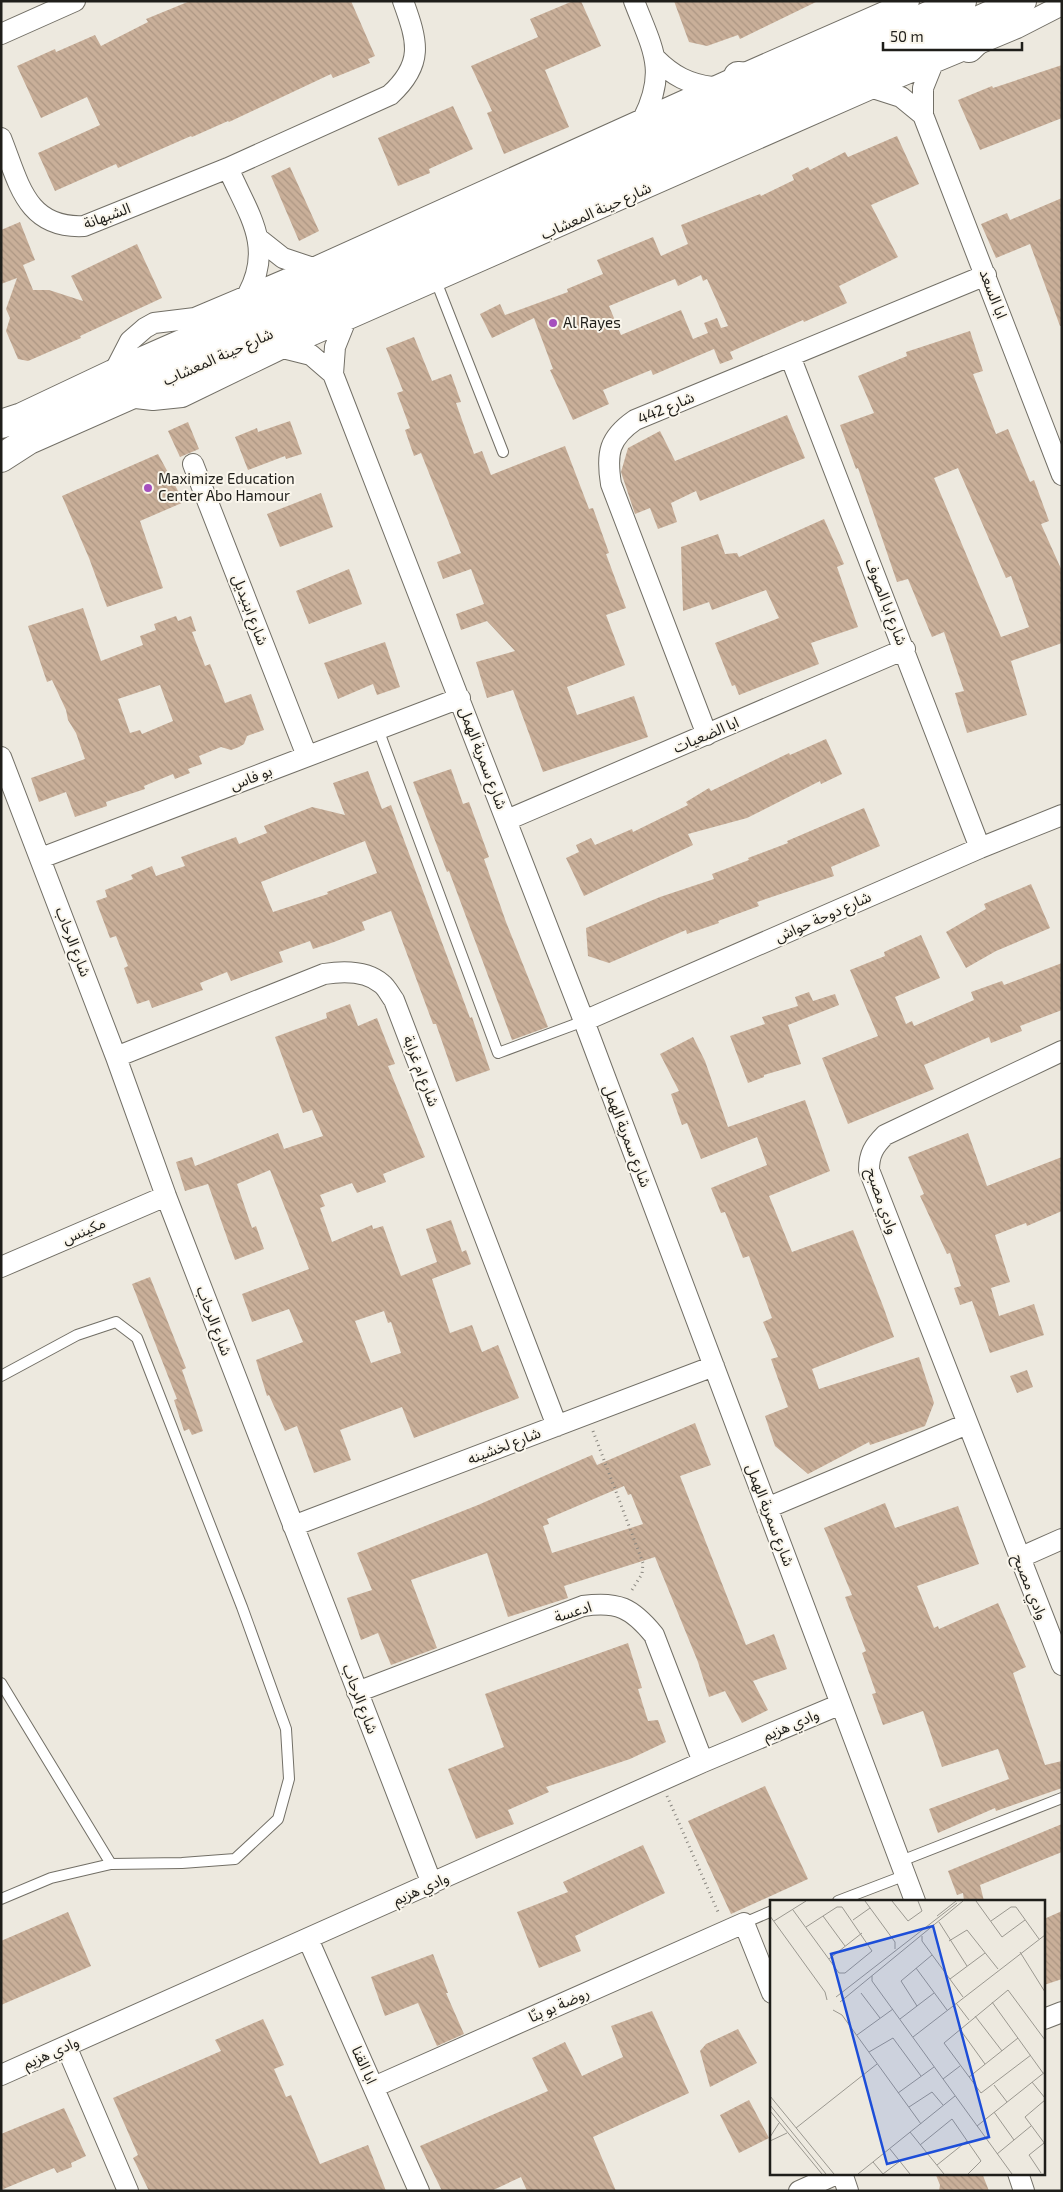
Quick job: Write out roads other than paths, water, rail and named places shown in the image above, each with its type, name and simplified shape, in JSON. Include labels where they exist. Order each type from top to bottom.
[{"type":"street","points":[[1,34],[75,1]]},
{"type":"street","name":"الشبهانة","points":[[1,138],[23,194],[35,212],[48,221],[66,227],[84,226],[228,168],[390,96],[405,81],[414,64],[416,45],[412,25],[403,1]]},
{"type":"street","points":[[634,1],[656,59],[668,71],[681,79],[712,87]]},
{"type":"street","points":[[113,374],[130,341],[154,323],[195,318],[312,268],[712,87],[909,1]]},
{"type":"street","name":"شارع حينة المعشاب","points":[[1,424],[22,417],[113,374],[962,1]]},
{"type":"street","points":[[969,48],[1018,3]]},
{"type":"street","name":"شارع حينة المعشاب","points":[[1,458],[29,440],[1018,3]]},
{"type":"street","name":"شارع حينة المعشاب","points":[[128,397],[153,400],[182,397],[283,348],[873,88],[969,48],[1062,5]]},
{"type":"street","points":[[643,119],[654,90],[656,59]]},
{"type":"street","name":"ابا السعد","points":[[933,63],[923,88],[924,115],[1062,474]]},
{"type":"street","points":[[738,76],[783,80]]},
{"type":"street","points":[[873,88],[901,97],[924,115]]},
{"type":"street","points":[[228,168],[259,239],[259,268],[248,294]]},
{"type":"street","points":[[259,239],[283,258],[312,268]]},
{"type":"street","name":"شارع 442","points":[[707,735],[611,484],[608,464],[610,446],[621,430],[635,420],[986,275]]},
{"type":"street","name":"شارع سمرية الهمل","points":[[345,322],[335,347],[334,374],[584,1021],[915,1900]]},
{"type":"street","name":"شارع سمرية الهمل","points":[[283,348],[311,355],[334,374]]},
{"type":"street","name":"شارع ابا الصوف","points":[[790,356],[905,649],[980,848]]},
{"type":"street","name":"شارع ابنيديل","points":[[193,464],[307,756]]},
{"type":"street","name":"ابا الضعيات","points":[[507,820],[905,649]]},
{"type":"street","name":"بو فاس","points":[[41,858],[460,698]]},
{"type":"street","name":"شارع الرحاب","points":[[1,757],[116,1057],[166,1196],[432,1884]]},
{"type":"street","name":"شارع دوحة حواش","points":[[584,1021],[1062,814]]},
{"type":"street","name":"شارع ام غرابة","points":[[116,1057],[324,974],[343,971],[363,974],[382,984],[394,1000],[557,1426]]},
{"type":"street","name":"وادي مصبح","points":[[1060,1058],[885,1135],[874,1146],[869,1158],[869,1170],[1062,1665]]},
{"type":"street","name":"مكينس","points":[[1,1267],[166,1196]]},
{"type":"street","name":"شارع لخشينه","points":[[293,1526],[714,1366]]},
{"type":"street","points":[[767,1508],[967,1424]]},
{"type":"street","points":[[1019,1558],[1062,1539]]},
{"type":"street","name":"ادعسة","points":[[357,1692],[584,1606],[602,1604],[622,1606],[640,1617],[654,1635],[703,1762]]},
{"type":"street","name":"وادي هزيم","points":[[1,2075],[308,1940],[703,1762],[841,1704]]},
{"type":"street","points":[[736,1927],[770,1989]]},
{"type":"street","name":"روضة بو بنّا","points":[[374,2087],[736,1927]]},
{"type":"street","name":"ابا القنا","points":[[308,1940],[419,2191]]},
{"type":"street","points":[[1046,2018],[1062,2012]]},
{"type":"street","points":[[66,2046],[128,2191]]},
{"type":"street","points":[[799,2191],[838,2174]]},
{"type":"street","points":[[840,2174],[848,2191]]},
{"type":"street","points":[[1018,2174],[1024,2191]]},
{"type":"lane","points":[[436,281],[503,452]]},
{"type":"lane","points":[[378,729],[498,1053],[584,1021]]},
{"type":"lane","points":[[1,1376],[77,1335],[116,1322],[138,1338],[232,1579],[286,1729],[289,1779],[278,1819],[236,1859],[182,1863],[110,1864],[51,1878],[1,1899]]},
{"type":"lane","points":[[1,1684],[110,1864]]},
{"type":"lane","points":[[840,1900],[903,1868],[1062,1798]]},
{"type":"lane","points":[[736,1927],[770,1912]]},
{"type":"place","name":"Al Rayes","points":[[553,323]]},
{"type":"place","name":"Maximize Education Center Abo Hamour","points":[[148,488]]}]
